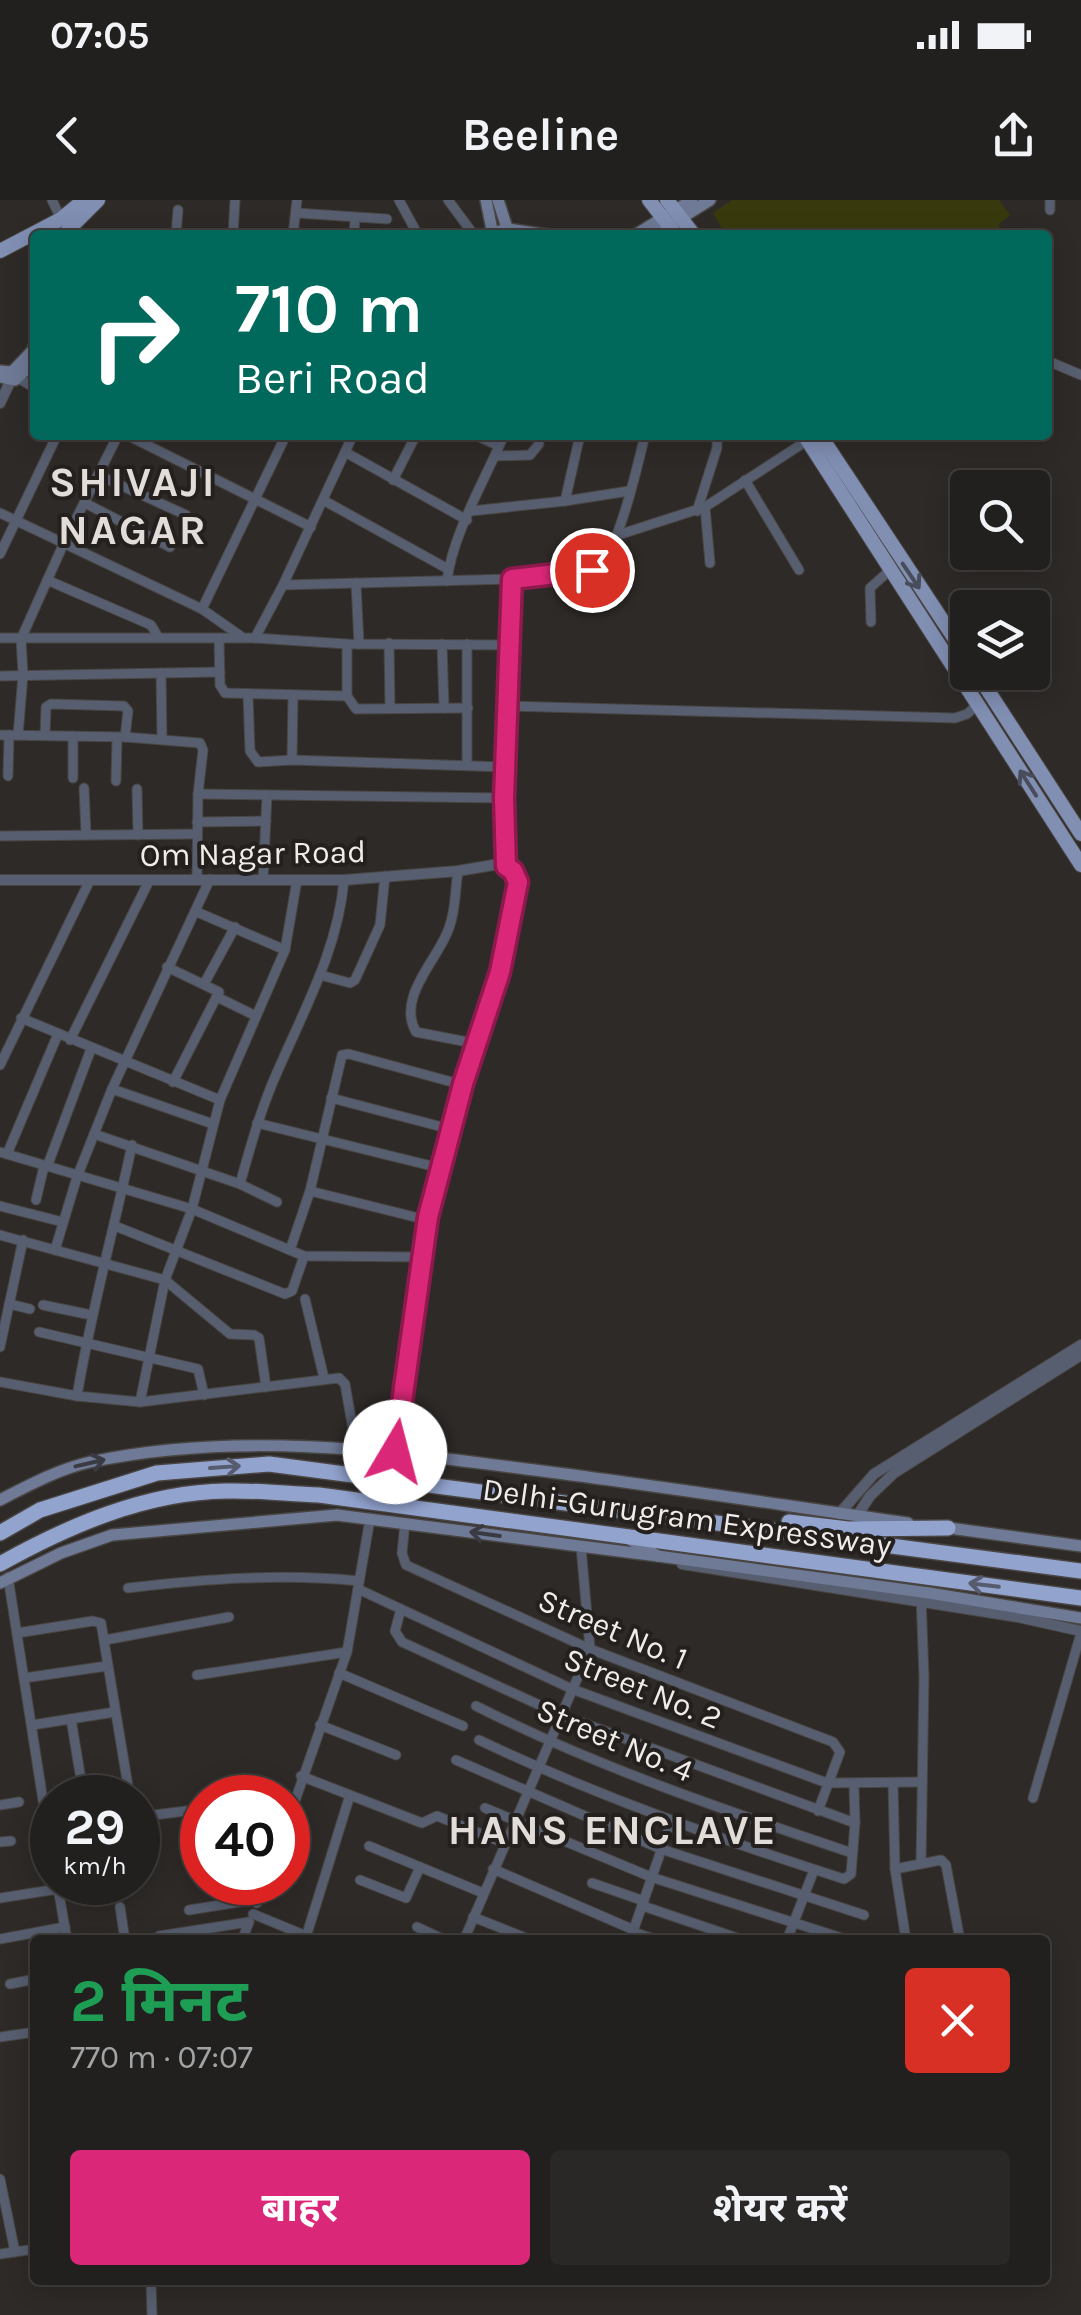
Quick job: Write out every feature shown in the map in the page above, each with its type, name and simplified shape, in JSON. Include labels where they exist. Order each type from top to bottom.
[{"type":"highway","name":"Delhi-Gurugram Expressway","points":[[0,1533],[40,1510],[158,1473],[269,1464],[1081,1571]]},
{"type":"highway","name":"Delhi-Gurugram Expressway","points":[[3,1575],[48,1537],[106,1514],[166,1498],[223,1491],[319,1495],[1081,1598]]},
{"type":"highway","points":[[665,1516],[722,1515],[848,1529],[948,1528]]},
{"type":"main road","points":[[67,228],[84,200]]},
{"type":"main road","points":[[67,228],[98,200]]},
{"type":"main road","points":[[486,200],[489,230]]},
{"type":"main road","points":[[498,200],[508,230]]},
{"type":"main road","points":[[649,200],[673,218]]},
{"type":"main road","points":[[673,218],[692,200]]},
{"type":"main road","points":[[645,230],[710,200]]},
{"type":"main road","points":[[0,252],[29,238]]},
{"type":"main road","points":[[7,377],[30,351]]},
{"type":"main road","points":[[7,377],[28,368],[30,360]]},
{"type":"main road","points":[[813,440],[889,571],[1081,865]]},
{"type":"main road","points":[[813,440],[950,634]]},
{"type":"main road","points":[[988,690],[1081,834]]},
{"type":"main road","points":[[0,1500],[43,1478],[103,1460],[189,1448],[356,1447],[680,1488],[1081,1546]]},
{"type":"main road","points":[[3,1575],[112,1535],[336,1515],[658,1556],[1081,1618]]},
{"type":"main road","points":[[627,1538],[658,1556]]},
{"type":"street","points":[[52,200],[67,228]]},
{"type":"street","points":[[233,230],[235,200]]},
{"type":"street","points":[[294,230],[297,200]]},
{"type":"street","points":[[399,200],[415,230]]},
{"type":"street","points":[[448,200],[470,230]]},
{"type":"street","points":[[176,230],[178,210]]},
{"type":"street","points":[[296,212],[387,219]]},
{"type":"street","points":[[354,230],[355,218]]},
{"type":"street","points":[[1052,363],[1081,375]]},
{"type":"street","points":[[0,403],[7,377]]},
{"type":"street","points":[[0,554],[55,440]]},
{"type":"street","points":[[8,776],[9,735],[23,675],[21,639],[116,440]]},
{"type":"street","points":[[137,440],[311,527]]},
{"type":"street","points":[[202,609],[284,440]]},
{"type":"street","points":[[255,638],[284,585],[351,440]]},
{"type":"street","points":[[393,480],[413,440]]},
{"type":"street","points":[[482,440],[497,451],[530,455],[539,444]]},
{"type":"street","points":[[447,581],[448,568],[502,440]]},
{"type":"street","points":[[566,502],[579,440]]},
{"type":"street","points":[[284,585],[512,579],[600,568],[615,536],[644,440]]},
{"type":"street","points":[[710,563],[701,509],[717,440]]},
{"type":"street","points":[[615,536],[701,509],[806,440]]},
{"type":"street","points":[[345,452],[393,480],[469,515],[629,491]]},
{"type":"street","points":[[98,476],[186,515]]},
{"type":"street","points":[[746,480],[799,570]]},
{"type":"street","points":[[323,500],[448,568]]},
{"type":"street","points":[[85,503],[170,548]]},
{"type":"street","points":[[0,513],[62,546],[152,582],[202,609],[243,638]]},
{"type":"street","points":[[871,622],[870,588],[889,571]]},
{"type":"street","points":[[395,1452],[427,1220],[463,1084],[500,972],[518,882],[506,866],[504,798],[512,579]]},
{"type":"street","points":[[47,580],[151,625],[158,637]]},
{"type":"street","points":[[356,583],[359,644]]},
{"type":"street","points":[[0,638],[255,638],[347,644],[509,646]]},
{"type":"street","points":[[219,638],[220,685],[226,692],[248,696],[347,696]]},
{"type":"street","points":[[389,643],[390,708]]},
{"type":"street","points":[[347,644],[347,696],[356,709],[468,708]]},
{"type":"street","points":[[442,644],[444,708]]},
{"type":"street","points":[[467,644],[467,764]]},
{"type":"street","points":[[0,676],[220,672]]},
{"type":"street","points":[[161,673],[162,739]]},
{"type":"street","points":[[248,696],[251,756],[258,762],[505,767]]},
{"type":"street","points":[[292,760],[293,696]]},
{"type":"street","points":[[45,736],[46,707],[51,704],[124,706],[128,711],[116,782]]},
{"type":"street","points":[[507,706],[955,718],[978,704]]},
{"type":"street","points":[[9,735],[162,739],[202,745],[197,879]]},
{"type":"street","points":[[73,736],[73,778]]},
{"type":"street","points":[[84,788],[86,834]]},
{"type":"street","points":[[137,789],[138,835]]},
{"type":"street","points":[[198,794],[504,798]]},
{"type":"street","points":[[263,880],[267,794]]},
{"type":"street","points":[[198,822],[266,821]]},
{"type":"street","points":[[0,836],[197,834]]},
{"type":"street","name":"Om Nagar Road","points":[[0,880],[344,880],[506,866]]},
{"type":"street","points":[[458,871],[452,922],[415,995],[410,1013],[416,1032],[478,1044]]},
{"type":"street","points":[[320,975],[350,983],[355,980],[380,926],[385,876]]},
{"type":"street","points":[[0,1066],[90,880]]},
{"type":"street","points":[[70,1040],[150,880]]},
{"type":"street","points":[[55,1250],[77,1177],[112,1089],[210,880]]},
{"type":"street","points":[[140,1402],[165,1280],[192,1209],[220,1100],[286,950],[296,880]]},
{"type":"street","points":[[240,1184],[257,1123],[320,975],[340,917],[344,880]]},
{"type":"street","points":[[197,912],[286,950]]},
{"type":"street","points":[[204,984],[235,926]]},
{"type":"street","points":[[167,967],[218,990],[173,1082]]},
{"type":"street","points":[[217,997],[256,1016]]},
{"type":"street","points":[[21,1018],[220,1100]]},
{"type":"street","points":[[58,1034],[2,1154],[192,1209],[304,1256],[422,1257]]},
{"type":"street","points":[[36,1200],[45,1166],[91,1049]]},
{"type":"street","points":[[290,1250],[310,1191],[320,1137],[344,1054],[463,1084]]},
{"type":"street","points":[[112,1089],[213,1124]]},
{"type":"street","points":[[331,1098],[450,1129]]},
{"type":"street","points":[[257,1123],[440,1168]]},
{"type":"street","points":[[94,1134],[240,1184],[277,1202]]},
{"type":"street","points":[[77,1396],[91,1315],[132,1145]]},
{"type":"street","points":[[310,1191],[427,1220]]},
{"type":"street","points":[[0,1206],[63,1222]]},
{"type":"street","points":[[115,1226],[285,1294],[292,1292],[304,1256]]},
{"type":"street","points":[[0,1235],[165,1280],[230,1334],[258,1337],[266,1387]]},
{"type":"street","points":[[0,1347],[23,1240]]},
{"type":"street","points":[[0,1282],[12,1285]]},
{"type":"street","points":[[305,1299],[324,1378]]},
{"type":"street","points":[[9,1304],[30,1309]]},
{"type":"street","points":[[43,1305],[91,1315]]},
{"type":"street","points":[[39,1332],[198,1369],[204,1395]]},
{"type":"street","points":[[839,1514],[874,1474],[1081,1345]]},
{"type":"street","points":[[858,1516],[870,1496],[894,1473],[1081,1354]]},
{"type":"street","points":[[0,1382],[140,1402],[324,1378],[344,1381],[356,1447]]},
{"type":"street","points":[[301,1775],[348,1652],[370,1519]]},
{"type":"street","name":"Street No. 1","points":[[404,1524],[402,1553],[406,1565],[590,1650],[833,1742],[840,1752],[827,1783]]},
{"type":"street","points":[[466,1935],[590,1650],[581,1547]]},
{"type":"street","points":[[3,1575],[17,1633],[40,1775]]},
{"type":"street","name":"Street No. 2","points":[[128,1588],[265,1576],[312,1576],[358,1585],[400,1609],[572,1689],[827,1783],[922,1782]]},
{"type":"street","points":[[921,1863],[921,1597],[1081,1632],[1033,1798]]},
{"type":"street","points":[[400,1609],[397,1639],[560,1715],[855,1823]]},
{"type":"street","points":[[106,1640],[229,1617]]},
{"type":"street","points":[[17,1633],[92,1621],[101,1624],[126,1775]]},
{"type":"street","points":[[197,1675],[348,1652]]},
{"type":"street","points":[[24,1678],[108,1666]]},
{"type":"street","points":[[340,1673],[463,1726]]},
{"type":"street","name":"Street No. 4","points":[[476,1706],[548,1742],[702,1803],[852,1853]]},
{"type":"street","points":[[32,1725],[115,1712]]},
{"type":"street","points":[[71,1719],[80,1775]]},
{"type":"street","points":[[320,1725],[396,1754]]},
{"type":"street","points":[[479,1740],[671,1822],[844,1879],[850,1876],[854,1785]]},
{"type":"street","points":[[456,1760],[661,1849],[864,1915]]},
{"type":"street","points":[[310,1779],[422,1823],[437,1816],[504,1844]]},
{"type":"street","points":[[818,1812],[827,1783]]},
{"type":"street","points":[[892,1783],[895,1869],[905,1935]]},
{"type":"street","points":[[312,1935],[350,1795]]},
{"type":"street","points":[[0,1805],[19,1802]]},
{"type":"street","points":[[485,1808],[651,1877],[830,1935]]},
{"type":"street","points":[[493,1868],[632,1934],[671,1822]]},
{"type":"street","points":[[369,1846],[483,1893]]},
{"type":"street","points":[[895,1869],[945,1862],[959,1935]]},
{"type":"street","points":[[360,1880],[406,1898],[420,1867]]},
{"type":"street","points":[[789,1935],[814,1870]]},
{"type":"street","points":[[592,1883],[729,1935]]},
{"type":"street","points":[[0,1898],[30,1893]]},
{"type":"street","points":[[60,1905],[66,1935]]},
{"type":"street","points":[[189,1910],[221,1905]]},
{"type":"street","points":[[244,1935],[256,1905]]},
{"type":"street","points":[[120,1907],[125,1935]]},
{"type":"street","points":[[474,1917],[519,1935]]},
{"type":"street","points":[[164,1935],[251,1918],[302,1935]]},
{"type":"street","points":[[417,1927],[434,1935]]},
{"type":"street","points":[[0,1939],[64,1928]]},
{"type":"street","points":[[10,1984],[30,1980]]},
{"type":"street","points":[[0,2038],[30,2033]]},
{"type":"street","points":[[0,2179],[14,2252]]},
{"type":"street","points":[[0,2254],[30,2250]]},
{"type":"street","points":[[151,2285],[152,2315]]},
{"type":"shaded area","points":[[732,200],[999,200],[1010,215],[999,224],[1000,230],[723,230],[713,213]]},
{"type":"district","name":"SHIVAJI NAGAR","points":[[133,505]]},
{"type":"district","name":"HANS ENCLAVE","points":[[613,1829]]},
{"type":"route","points":[[395,1452],[428,1217],[463,1084],[500,972],[518,882],[506,866],[504,798],[512,579],[592,570]]}]
